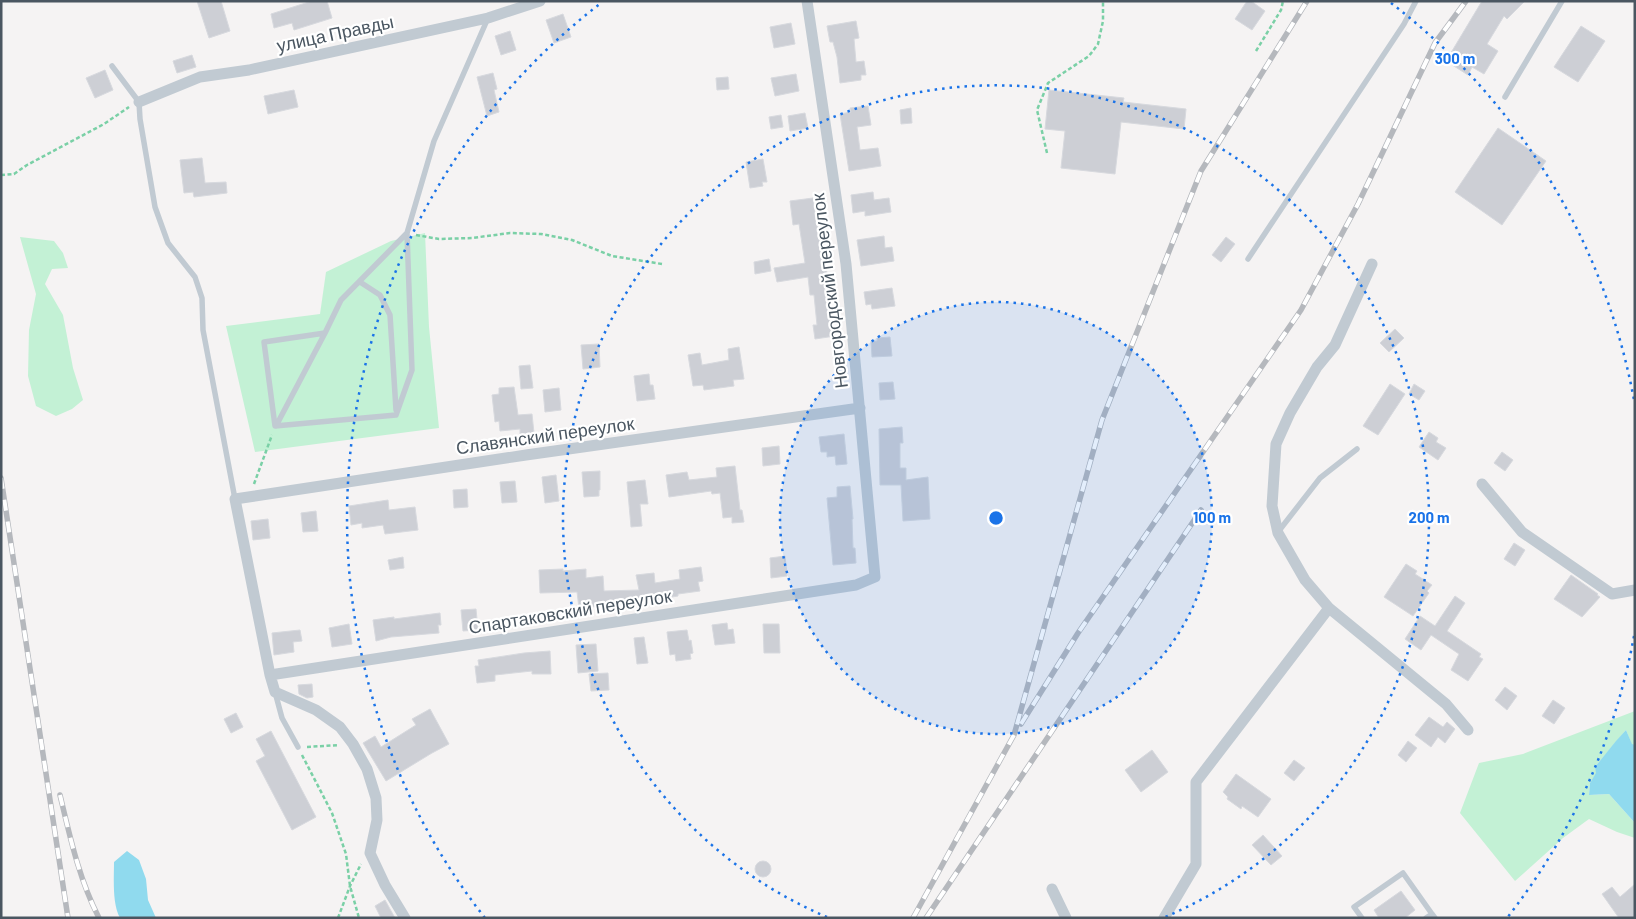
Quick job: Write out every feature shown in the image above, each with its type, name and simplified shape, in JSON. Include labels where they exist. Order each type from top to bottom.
[{"type":"street","name":"улица Правды","points":[[139,102],[200,77],[249,70],[488,18],[540,1]]},
{"type":"street","name":"Новгородский переулок","points":[[807,1],[846,264],[875,577]]},
{"type":"street","points":[[1372,264],[1335,344],[1317,367],[1290,413],[1276,444],[1272,506],[1278,533],[1306,580],[1329,608],[1446,704],[1468,730]]},
{"type":"street","name":"Славянский переулок","points":[[235,499],[516,456],[860,408]]},
{"type":"street","points":[[1482,484],[1522,532],[1612,594],[1634,594]]},
{"type":"street","points":[[235,499],[275,692],[316,710],[340,728],[353,744],[367,769],[376,798],[377,820],[370,853],[385,885],[406,918]]},
{"type":"street","name":"Спартаковский переулок","points":[[270,675],[856,585],[875,577]]},
{"type":"street","points":[[1164,918],[1196,864],[1196,782],[1329,608]]},
{"type":"street","points":[[1052,889],[1066,918]]},
{"type":"lane","points":[[1248,259],[1404,24],[1416,1]]},
{"type":"lane","points":[[1505,97],[1562,1]]},
{"type":"lane","points":[[396,414],[412,370],[407,233],[434,141],[488,18]]},
{"type":"lane","points":[[112,66],[139,102],[140,119],[155,207],[168,242],[195,277],[202,298],[203,330],[235,499]]},
{"type":"lane","points":[[275,426],[341,300],[407,233]]},
{"type":"lane","points":[[360,282],[380,295],[390,314],[396,414]]},
{"type":"lane","points":[[275,426],[264,342],[325,333]]},
{"type":"lane","points":[[275,426],[396,414]]},
{"type":"lane","points":[[1278,533],[1320,478],[1357,449]]},
{"type":"lane","points":[[275,692],[282,718],[298,747]]},
{"type":"lane","points":[[1362,918],[1354,907],[1403,873],[1434,916],[1426,918]]},
{"type":"path","points":[[1047,153],[1037,110],[1048,83],[1088,56],[1098,44],[1103,22],[1102,1]]},
{"type":"path","points":[[1256,51],[1281,10],[1283,1]]},
{"type":"path","points":[[1,175],[14,174],[27,165],[104,124],[121,110],[139,102]]},
{"type":"path","points":[[407,233],[439,239],[472,238],[510,232],[541,234],[572,240],[612,256],[662,264]]},
{"type":"path","points":[[250,496],[275,426]]},
{"type":"path","points":[[353,744],[298,747],[332,813],[346,854],[350,886],[359,918]]},
{"type":"path","points":[[338,918],[350,886],[360,866],[370,853]]},
{"type":"green space","points":[[425,233],[429,327],[439,428],[255,452],[226,326],[320,314],[326,272],[391,241]]},
{"type":"green space","points":[[20,237],[54,241],[63,253],[68,268],[52,269],[45,284],[63,315],[73,368],[83,400],[72,409],[56,416],[36,406],[28,376],[29,330],[36,294]]},
{"type":"green space","points":[[1635,711],[1635,745],[1632,745],[1626,730],[1595,767],[1597,773],[1590,783],[1589,795],[1609,794],[1635,823],[1635,838],[1589,819],[1563,838],[1515,881],[1460,813],[1479,763],[1523,754]]},
{"type":"water","points":[[1626,730],[1632,744],[1635,745],[1635,823],[1609,794],[1589,795],[1590,783],[1596,773],[1595,767]]},
{"type":"water","points":[[127,851],[139,860],[146,879],[148,900],[156,918],[120,918],[117,912],[114,891],[114,862]]},
{"type":"building","points":[[197,1],[221,1],[230,31],[209,38]]},
{"type":"building","points":[[312,1],[327,1],[332,18],[294,30],[292,23],[274,28],[271,14]]},
{"type":"building","points":[[1247,1],[1251,1],[1265,11],[1252,30],[1235,19]]},
{"type":"building","points":[[1482,1],[1525,1],[1507,19],[1504,16],[1487,44],[1498,51],[1484,74],[1472,67],[1468,75],[1446,61]]},
{"type":"building","points":[[563,14],[571,37],[554,43],[546,20]]},
{"type":"building","points":[[856,21],[859,38],[854,39],[856,62],[864,61],[866,75],[861,75],[861,80],[840,83],[837,57],[833,42],[830,42],[827,26]]},
{"type":"building","points":[[791,23],[795,44],[774,48],[770,27]]},
{"type":"building","points":[[1581,26],[1605,41],[1578,82],[1554,67]]},
{"type":"building","points":[[510,31],[516,50],[501,55],[495,36]]},
{"type":"building","points":[[192,55],[196,67],[177,73],[173,61]]},
{"type":"building","points":[[105,70],[113,90],[95,98],[86,78]]},
{"type":"building","points":[[493,73],[497,89],[494,90],[499,112],[487,116],[477,77]]},
{"type":"building","points":[[796,74],[799,91],[775,96],[771,78]]},
{"type":"building","points":[[728,77],[729,89],[717,90],[716,78]]},
{"type":"building","points":[[294,90],[298,107],[268,114],[264,96]]},
{"type":"building","points":[[1049,90],[1124,98],[1123,102],[1186,109],[1184,129],[1121,122],[1115,174],[1061,168],[1065,131],[1045,129]]},
{"type":"building","points":[[868,106],[871,125],[857,127],[860,150],[878,148],[881,166],[849,171],[840,114],[851,112],[850,108]]},
{"type":"building","points":[[911,108],[912,123],[901,124],[900,110]]},
{"type":"building","points":[[805,113],[808,128],[790,131],[788,116]]},
{"type":"building","points":[[781,115],[783,127],[771,129],[769,117]]},
{"type":"building","points":[[1498,128],[1546,161],[1502,225],[1455,192]]},
{"type":"building","points":[[202,158],[205,183],[226,182],[227,193],[194,197],[193,192],[184,193],[180,160]]},
{"type":"building","points":[[763,159],[767,182],[762,182],[763,186],[750,188],[746,162]]},
{"type":"building","points":[[873,192],[874,200],[889,198],[891,212],[865,216],[865,211],[853,213],[851,195]]},
{"type":"building","points":[[813,198],[818,232],[822,232],[825,249],[823,250],[830,294],[828,294],[835,336],[815,339],[813,325],[817,325],[814,295],[810,295],[808,277],[777,282],[774,268],[805,263],[799,224],[793,225],[790,201]]},
{"type":"building","points":[[884,236],[885,248],[892,247],[894,261],[861,266],[857,240]]},
{"type":"building","points":[[1226,237],[1235,244],[1221,262],[1212,255]]},
{"type":"building","points":[[769,259],[771,271],[755,274],[754,262]]},
{"type":"building","points":[[892,288],[895,306],[872,309],[871,304],[866,305],[864,292]]},
{"type":"building","points":[[1395,329],[1404,338],[1389,352],[1380,343]]},
{"type":"building","points":[[890,337],[892,356],[872,357],[871,341],[877,341],[877,338]]},
{"type":"building","points":[[599,344],[600,367],[583,369],[581,345]]},
{"type":"building","points":[[739,347],[744,379],[733,380],[734,386],[704,390],[703,385],[693,386],[688,355],[700,353],[702,365],[729,360],[728,349]]},
{"type":"building","points":[[530,365],[533,388],[521,389],[519,366]]},
{"type":"building","points":[[649,374],[650,385],[653,385],[655,399],[637,401],[634,376]]},
{"type":"building","points":[[893,382],[895,399],[880,400],[879,383]]},
{"type":"building","points":[[1390,384],[1405,394],[1378,435],[1363,426]]},
{"type":"building","points":[[1414,384],[1425,391],[1419,400],[1409,394]]},
{"type":"building","points":[[514,387],[518,415],[532,414],[534,433],[520,434],[520,429],[500,431],[499,421],[495,422],[492,395],[499,394],[499,388]]},
{"type":"building","points":[[559,388],[561,410],[545,412],[543,390]]},
{"type":"building","points":[[902,427],[903,443],[900,443],[900,468],[906,468],[906,480],[928,477],[930,519],[903,521],[901,485],[880,485],[879,429]]},
{"type":"building","points":[[1429,432],[1438,438],[1436,442],[1446,448],[1438,460],[1419,447]]},
{"type":"building","points":[[844,434],[847,464],[836,465],[835,456],[827,457],[827,452],[821,452],[819,437]]},
{"type":"building","points":[[779,446],[780,464],[763,466],[762,448]]},
{"type":"building","points":[[1502,452],[1513,460],[1505,471],[1494,463]]},
{"type":"building","points":[[735,466],[740,510],[742,510],[744,522],[732,523],[732,517],[723,518],[720,493],[712,494],[711,491],[669,497],[666,475],[687,472],[689,480],[717,477],[716,468]]},
{"type":"building","points":[[600,471],[599,496],[584,497],[582,472]]},
{"type":"building","points":[[556,475],[559,501],[545,503],[542,477]]},
{"type":"building","points":[[645,480],[648,504],[640,504],[642,526],[631,527],[627,482]]},
{"type":"building","points":[[515,481],[517,502],[502,503],[500,482]]},
{"type":"building","points":[[850,486],[853,548],[855,548],[856,563],[833,565],[827,498],[837,497],[837,487]]},
{"type":"building","points":[[467,489],[468,507],[454,508],[453,490]]},
{"type":"building","points":[[388,500],[389,510],[415,507],[418,530],[385,534],[383,525],[362,528],[362,523],[351,525],[349,506]]},
{"type":"building","points":[[316,511],[318,531],[303,532],[301,513]]},
{"type":"building","points":[[268,519],[270,538],[253,540],[251,521]]},
{"type":"building","points":[[1514,543],[1525,550],[1515,566],[1504,559]]},
{"type":"building","points":[[785,556],[787,576],[771,578],[770,558]]},
{"type":"building","points":[[403,557],[404,568],[390,570],[388,560]]},
{"type":"building","points":[[1406,564],[1417,571],[1415,574],[1432,585],[1427,591],[1429,593],[1413,616],[1384,597]]},
{"type":"building","points":[[701,567],[703,581],[698,582],[700,591],[629,604],[579,608],[577,592],[540,593],[539,570],[563,569],[563,571],[586,569],[586,578],[603,576],[604,591],[639,590],[636,575],[654,573],[655,583],[680,579],[679,570]]},
{"type":"building","points":[[1571,575],[1600,597],[1582,617],[1554,599]]},
{"type":"building","points":[[1455,596],[1465,603],[1447,631],[1481,654],[1479,657],[1483,659],[1468,681],[1451,670],[1459,654],[1431,635],[1421,650],[1405,639],[1420,616],[1435,626]]},
{"type":"building","points":[[476,609],[478,630],[463,631],[461,610]]},
{"type":"building","points":[[440,613],[441,625],[438,625],[439,633],[391,637],[376,641],[373,620]]},
{"type":"building","points":[[727,623],[728,630],[733,629],[735,643],[715,645],[712,625]]},
{"type":"building","points":[[349,624],[352,644],[332,647],[329,628]]},
{"type":"building","points":[[763,624],[779,624],[780,653],[764,653]]},
{"type":"building","points":[[300,630],[302,641],[293,642],[294,652],[274,655],[272,633]]},
{"type":"building","points":[[687,630],[693,653],[690,654],[691,659],[676,661],[675,654],[670,655],[667,632]]},
{"type":"building","points":[[644,637],[648,663],[637,664],[634,638]]},
{"type":"building","points":[[596,644],[598,671],[578,673],[576,645]]},
{"type":"building","points":[[550,651],[551,674],[532,674],[532,671],[495,675],[495,681],[477,683],[475,666],[479,666],[478,660]]},
{"type":"building","points":[[608,673],[609,690],[591,691],[589,674]]},
{"type":"building","points":[[312,684],[313,697],[307,698],[299,694],[298,685]]},
{"type":"building","points":[[1505,687],[1517,696],[1507,710],[1495,700]]},
{"type":"building","points":[[1553,700],[1565,708],[1554,724],[1542,716]]},
{"type":"building","points":[[430,709],[449,744],[386,781],[363,743],[375,736],[381,747],[416,725],[412,719]]},
{"type":"building","points":[[236,713],[243,727],[231,733],[224,719]]},
{"type":"building","points":[[1429,717],[1443,727],[1447,722],[1455,729],[1445,743],[1438,737],[1431,747],[1415,735]]},
{"type":"building","points":[[271,731],[316,817],[292,830],[256,761],[265,756],[256,739]]},
{"type":"building","points":[[1408,741],[1417,748],[1406,762],[1398,755]]},
{"type":"building","points":[[1152,750],[1168,772],[1141,792],[1125,770]]},
{"type":"building","points":[[1294,760],[1305,768],[1294,781],[1284,773]]},
{"type":"building","points":[[1236,774],[1271,799],[1258,817],[1242,806],[1241,809],[1227,799],[1228,797],[1223,792]]},
{"type":"building","points":[[1263,835],[1282,856],[1271,865],[1252,845]]},
{"type":"building","points":[[763,861],[769,863],[771,869],[769,875],[763,877],[757,875],[755,869],[757,863]]},
{"type":"building","points":[[1635,884],[1635,918],[1619,918],[1602,894],[1612,887],[1620,897]]},
{"type":"building","points":[[1401,891],[1415,910],[1405,918],[1379,918],[1374,910]]},
{"type":"building","points":[[385,900],[395,918],[381,918],[375,906]]},
{"type":"railway","points":[[913,918],[1014,735],[1102,420],[1201,171],[1307,1]]},
{"type":"railway","points":[[1021,724],[1078,633],[1301,310],[1358,204],[1435,43],[1466,1]]},
{"type":"railway","points":[[1,478],[68,918]]},
{"type":"railway","points":[[926,918],[1201,510]]},
{"type":"railway","points":[[60,795],[71,842],[86,888],[99,918]]}]
